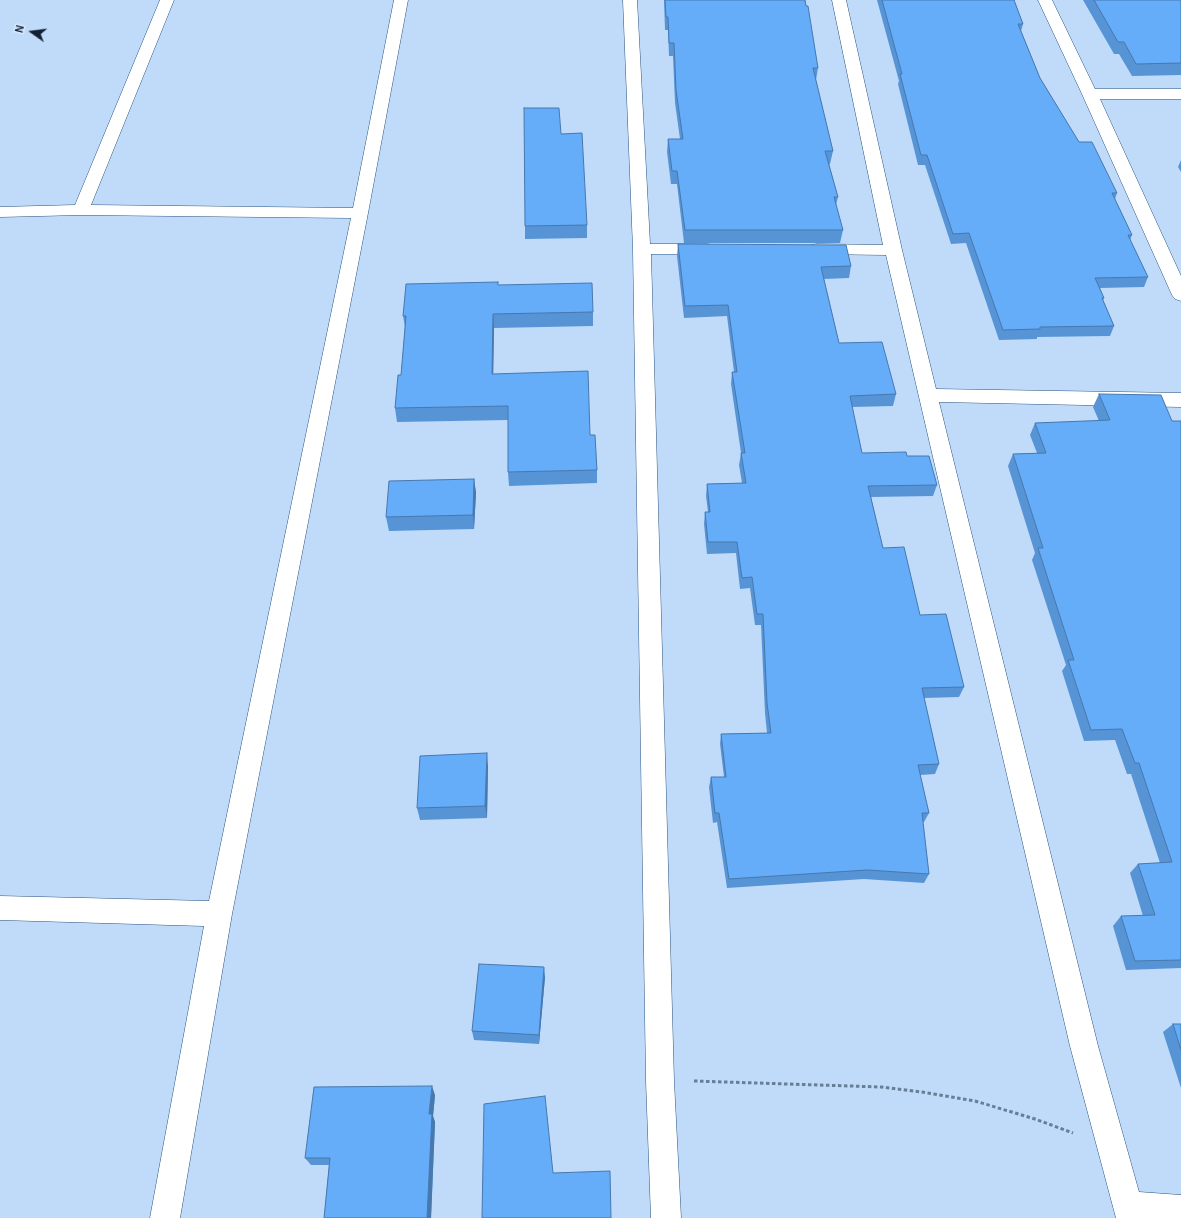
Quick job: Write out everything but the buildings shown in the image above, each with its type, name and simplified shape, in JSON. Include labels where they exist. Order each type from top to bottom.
[{"type":"street","points":[[81,210],[167,0]]},
{"type":"street","points":[[165,1218],[219,914],[360,213],[401,0]]},
{"type":"street","points":[[630,0],[642,249],[660,1081],[666,1218]]},
{"type":"street","points":[[839,0],[893,250],[1084,1046],[1110,1148],[1129,1212],[1181,1210]]},
{"type":"street","points":[[1045,0],[1090,94],[1181,295]]},
{"type":"street","points":[[1090,94],[1181,94]]},
{"type":"street","points":[[0,212],[81,210],[360,213]]},
{"type":"street","points":[[642,249],[720,249]]},
{"type":"street","points":[[799,249],[893,250]]},
{"type":"street","points":[[928,395],[1181,400]]},
{"type":"street","points":[[0,908],[219,914]]},
{"type":"path","points":[[660,1081],[881,1087],[976,1101],[1035,1119]]}]
